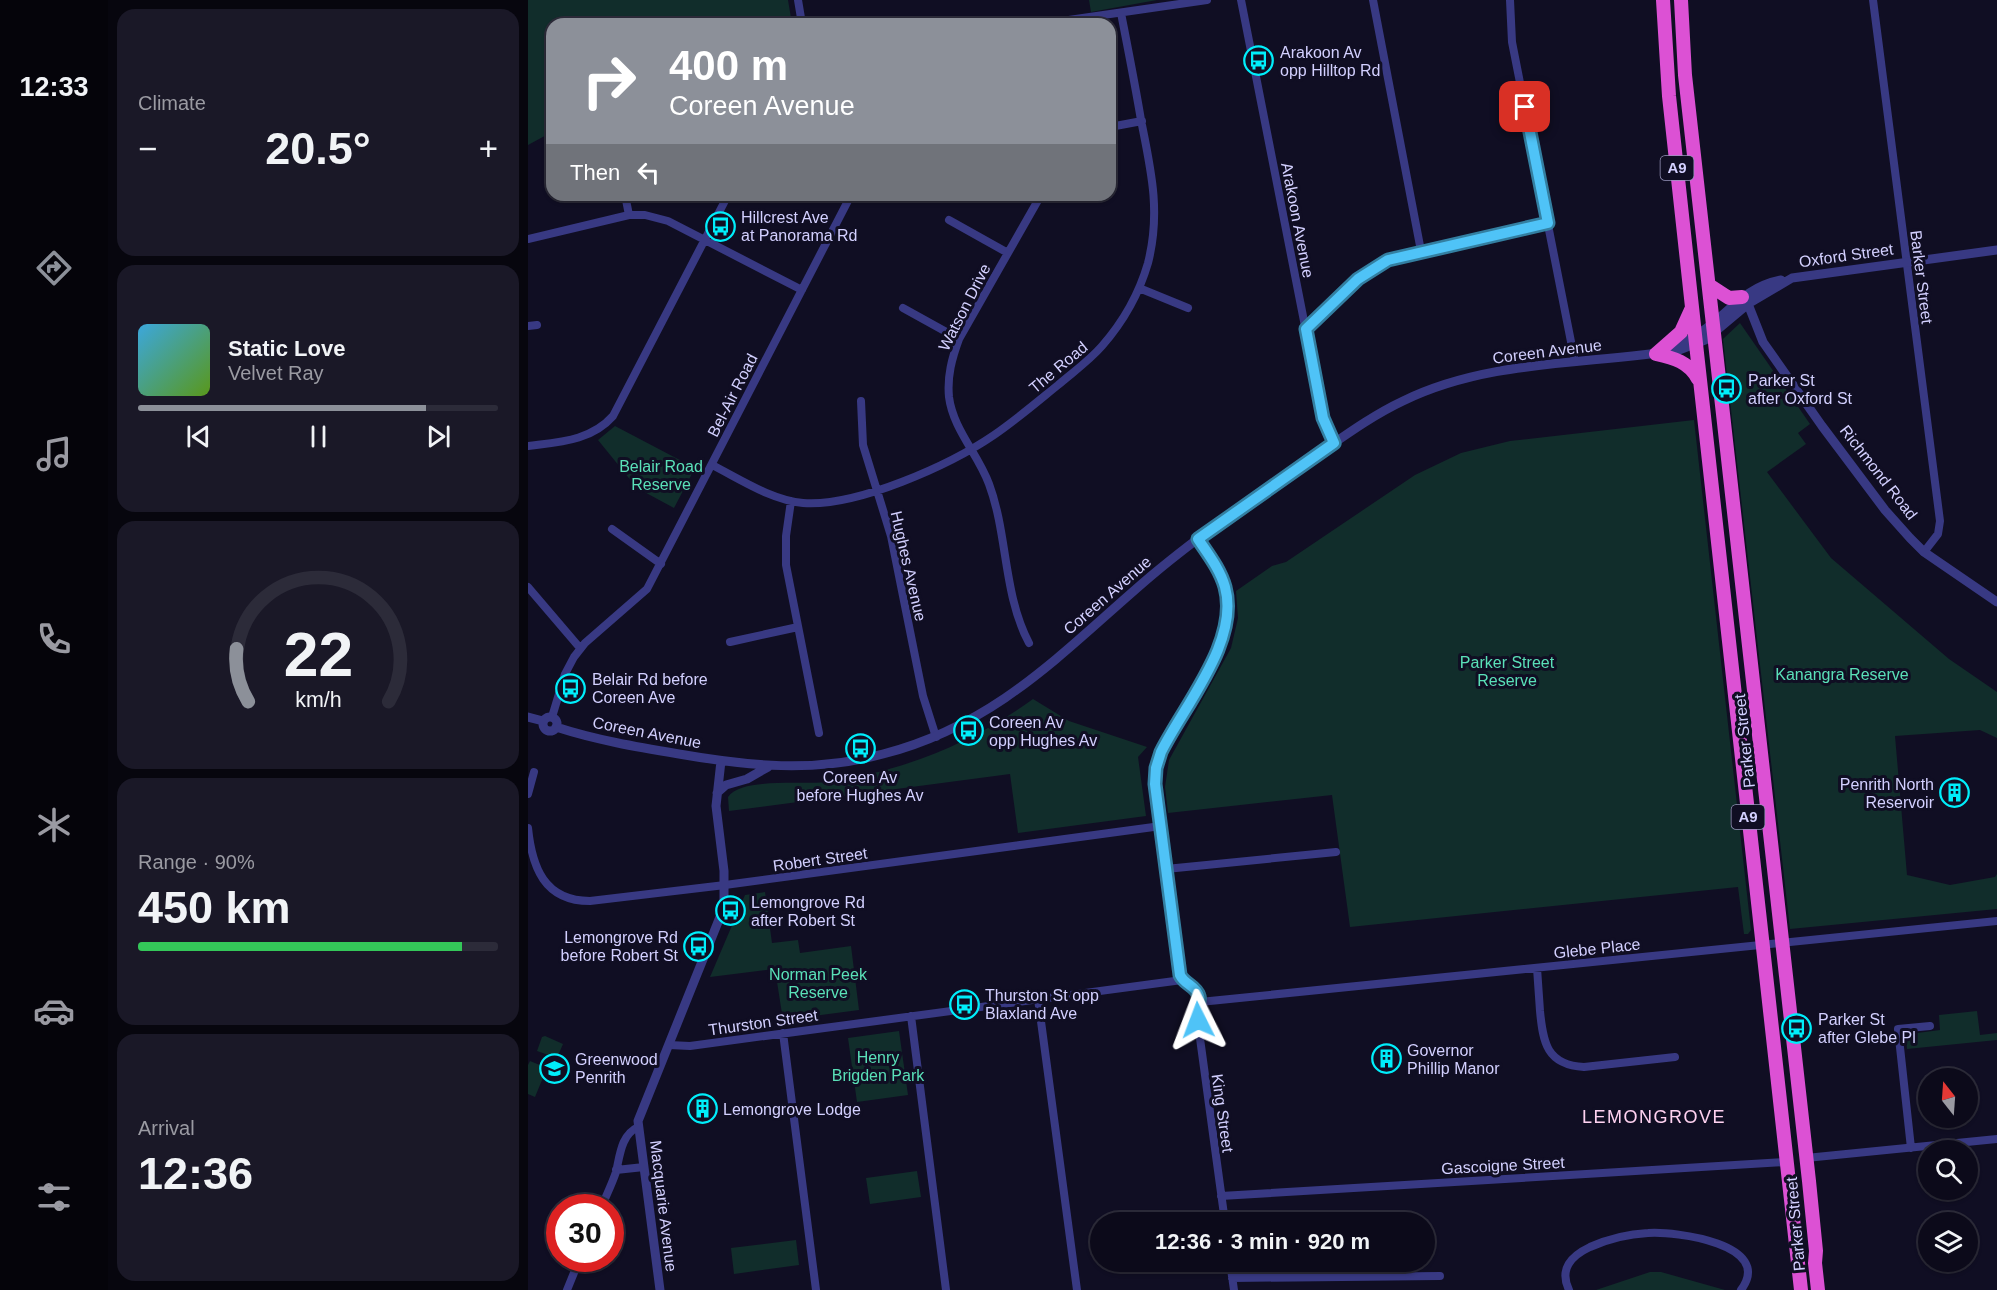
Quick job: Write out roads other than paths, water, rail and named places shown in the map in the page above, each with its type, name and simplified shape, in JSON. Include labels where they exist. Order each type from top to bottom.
[{"type":"highway","name":"A9","points":[[1663,0],[1669,96],[1695,340]]},
{"type":"highway","name":"A9","points":[[1681,0],[1685,75],[1714,326]]},
{"type":"highway","points":[[1709,285],[1729,298],[1745,300]]},
{"type":"highway","points":[[1656,354],[1681,332],[1692,307]]},
{"type":"highway","name":"Parker Street","points":[[1714,326],[1783,943],[1816,1251],[1818,1290]]},
{"type":"highway","name":"Parker Street","points":[[1695,340],[1801,1290]]},
{"type":"highway","points":[[1656,354],[1684,362],[1694,372],[1700,383]]},
{"type":"street","points":[[798,0],[801,18]]},
{"type":"street","points":[[1085,18],[1207,0]]},
{"type":"street","name":"Arakoon Avenue","points":[[1241,0],[1323,418],[1334,443]]},
{"type":"street","points":[[1373,0],[1421,251]]},
{"type":"street","points":[[1510,0],[1512,42],[1575,362]]},
{"type":"street","name":"Barker Street","points":[[1873,0],[1940,521],[1938,534],[1924,552]]},
{"type":"street","name":"The Road","points":[[712,465],[774,496],[791,501],[834,502],[877,490],[920,474],[971,448],[1013,421],[1095,354],[1122,321],[1139,288],[1151,248],[1155,206],[1154,186],[1121,13]]},
{"type":"street","points":[[1116,126],[1142,121]]},
{"type":"street","points":[[626,201],[629,215]]},
{"type":"street","points":[[528,446],[578,438],[589,434],[610,419],[621,404],[725,201]]},
{"type":"street","name":"Bel-Air Road","points":[[550,722],[565,674],[580,648],[644,593],[661,564],[848,201]]},
{"type":"street","name":"Watson Drive","points":[[1029,643],[1016,612],[992,492],[955,419],[949,394],[949,370],[959,339],[1038,201]]},
{"type":"street","points":[[528,239],[629,215],[645,215],[660,218],[801,290]]},
{"type":"street","points":[[950,220],[1008,253]]},
{"type":"street","points":[[1306,329],[1352,284],[1371,269],[1388,260],[1548,223]]},
{"type":"street","name":"Oxford Street","points":[[1792,278],[1997,250]]},
{"type":"street","name":"Coreen Avenue","points":[[528,717],[550,722],[574,733],[625,744],[721,761],[768,766],[801,767],[849,762],[884,754],[936,737],[973,719],[1015,693],[1198,539],[1334,443],[1389,408],[1435,387],[1490,372],[1679,350],[1714,326],[1768,283],[1792,278]]},
{"type":"street","points":[[1139,288],[1188,308]]},
{"type":"street","name":"Richmond Road","points":[[1745,300],[1763,342],[1822,426],[1886,510],[1924,552],[1997,602]]},
{"type":"street","points":[[903,308],[959,339]]},
{"type":"street","name":"Hughes Avenue","points":[[861,401],[863,445],[894,548],[925,705],[936,737]]},
{"type":"street","points":[[791,501],[785,555],[819,733]]},
{"type":"street","points":[[612,529],[661,564]]},
{"type":"street","points":[[1198,539],[1223,580],[1228,602],[1227,622],[1218,651],[1165,743],[1158,759],[1155,784],[1180,975],[1182,980],[1198,993],[1200,1002]]},
{"type":"street","points":[[528,587],[580,648]]},
{"type":"street","points":[[730,642],[798,627]]},
{"type":"street","points":[[607,1194],[627,1134],[638,1127],[639,1117],[723,913],[725,885],[717,815],[721,761]]},
{"type":"street","points":[[717,793],[726,785],[747,779],[768,766]]},
{"type":"street","points":[[528,795],[534,772]]},
{"type":"street","name":"Robert Street","points":[[528,828],[531,852],[539,873],[555,891],[568,898],[590,901],[1161,826]]},
{"type":"street","points":[[1166,869],[1336,852]]},
{"type":"street","name":"Glebe Place","points":[[1200,1002],[1997,921]]},
{"type":"street","points":[[1537,968],[1543,1039],[1550,1052],[1558,1060],[1572,1066],[1584,1066],[1676,1057]]},
{"type":"street","name":"Thurston Street","points":[[669,1045],[690,1046],[1182,980]]},
{"type":"street","points":[[1038,999],[1077,1290]]},
{"type":"street","name":"King Street","points":[[1200,1002],[1196,1009],[1223,1212]]},
{"type":"street","points":[[911,1016],[946,1290]]},
{"type":"street","points":[[1911,1148],[1898,1029],[1930,1026]]},
{"type":"street","points":[[783,1033],[816,1290]]},
{"type":"street","name":"Macquarie Avenue","points":[[638,1127],[660,1290]]},
{"type":"street","points":[[1806,1158],[1997,1139]]},
{"type":"street","name":"Gascoigne Street","points":[[1221,1196],[1786,1162]]},
{"type":"street","points":[[616,1170],[644,1167]]},
{"type":"street","points":[[1569,1290],[1565,1271],[1570,1260],[1577,1254],[1617,1238],[1655,1233],[1698,1238],[1735,1252],[1742,1258],[1747,1270],[1747,1281],[1741,1290]]},
{"type":"street","points":[[567,1290],[574,1272]]},
{"type":"street","points":[[1231,1272],[1234,1290]]},
{"type":"street","points":[[1232,1278],[1440,1275]]},
{"type":"place","name":"Arakoon Av opp Hilltop Rd","points":[[1259,61]]},
{"type":"place","name":"Hillcrest Ave at Panorama Rd","points":[[720,226]]},
{"type":"place","name":"Parker St after Oxford St","points":[[1727,389]]},
{"type":"place","name":"Belair Rd before Coreen Ave","points":[[571,688]]},
{"type":"place","name":"Coreen Av opp Hughes Av","points":[[968,731]]},
{"type":"place","name":"Coreen Av before Hughes Av","points":[[860,749]]},
{"type":"place","name":"Penrith North Reservoir","points":[[1955,793]]},
{"type":"place","name":"Lemongrove Rd after Robert St","points":[[730,911]]},
{"type":"place","name":"Lemongrove Rd before Robert St","points":[[699,946]]},
{"type":"place","name":"Thurston St opp Blaxland Ave","points":[[964,1004]]},
{"type":"place","name":"Parker St after Glebe Pl","points":[[1797,1028]]},
{"type":"place","name":"Governor Phillip Manor","points":[[1386,1059]]},
{"type":"place","name":"Greenwood Penrith","points":[[554,1068]]},
{"type":"place","name":"Lemongrove Lodge","points":[[702,1109]]},
{"type":"district","name":"LEMONGROVE","points":[[1654,1117]]},
{"type":"park label","name":"Belair Road Reserve","points":[[661,475]]},
{"type":"park label","name":"Parker Street Reserve","points":[[1507,671]]},
{"type":"park label","name":"Kanangra Reserve","points":[[1842,674]]},
{"type":"park label","name":"Norman Peek Reserve","points":[[818,983]]},
{"type":"park label","name":"Henry Brigden Park","points":[[878,1066]]}]
